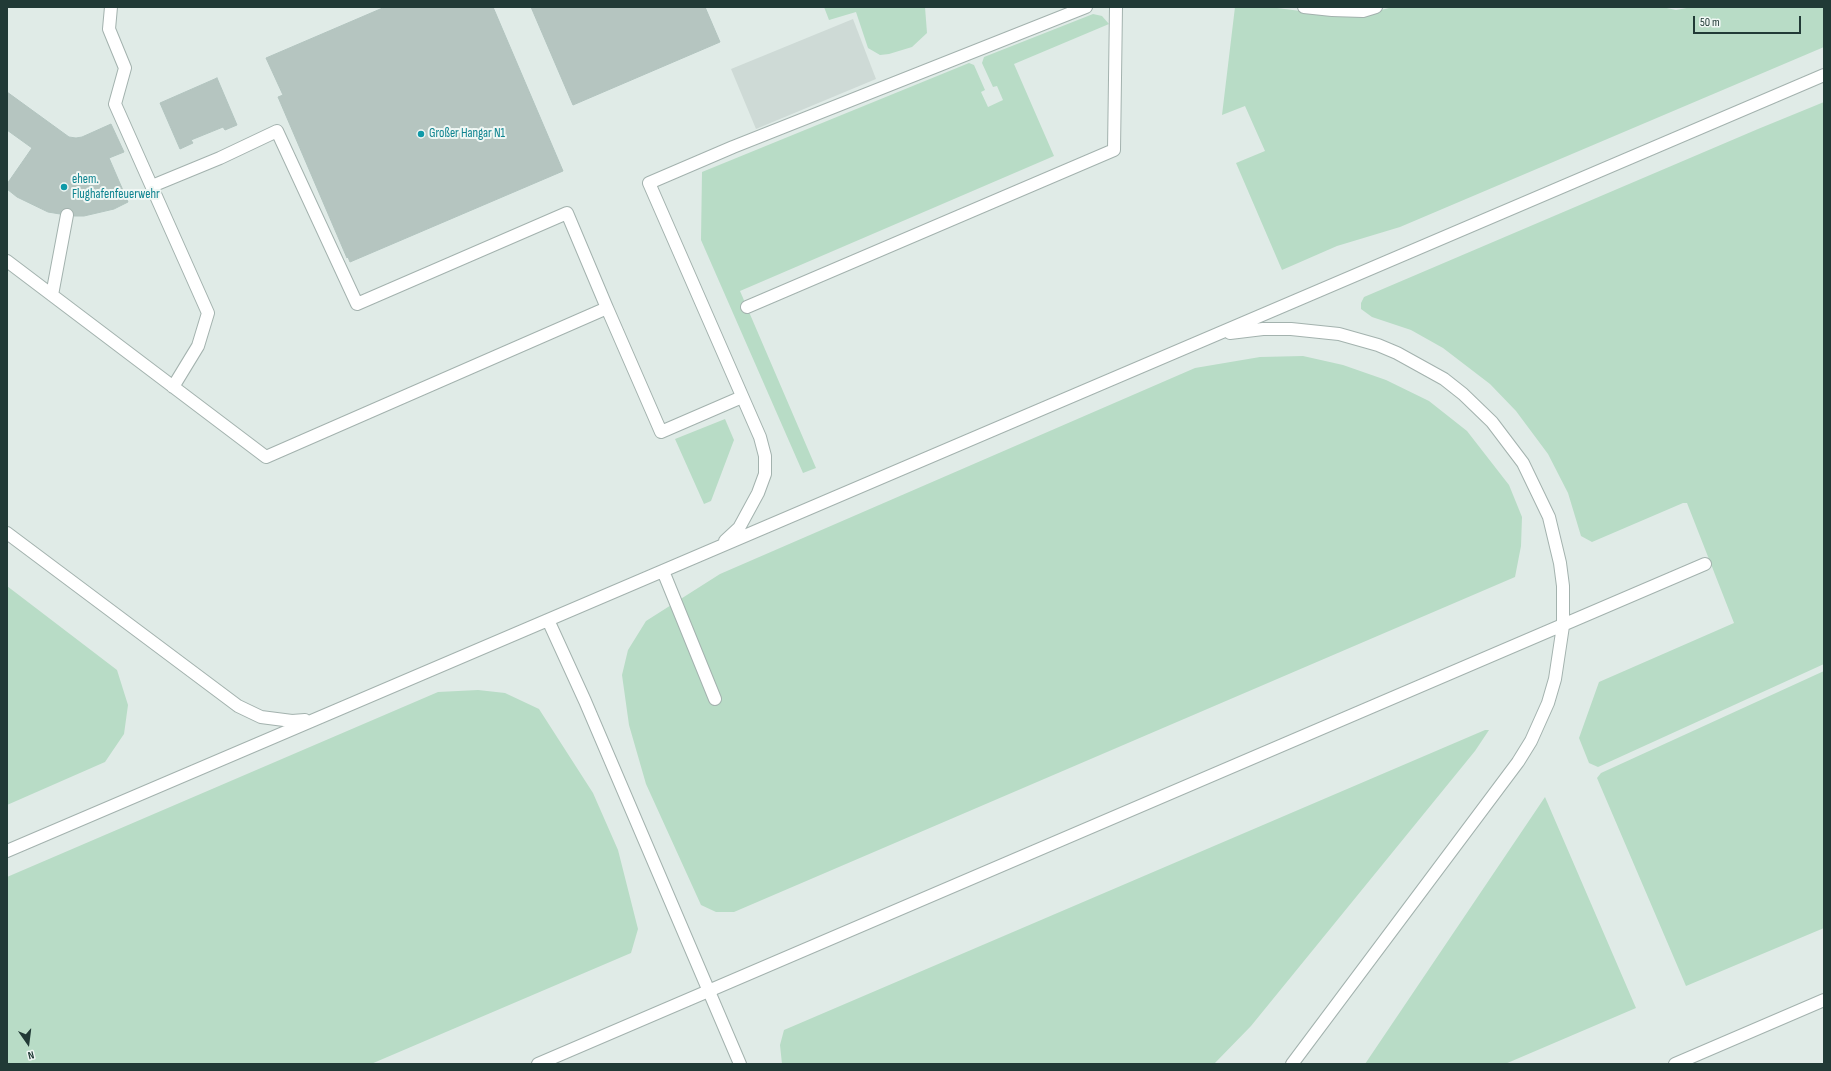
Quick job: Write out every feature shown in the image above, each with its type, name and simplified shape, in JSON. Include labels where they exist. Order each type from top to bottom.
[{"type":"lane","points":[[111,7],[109,29],[125,68],[115,104],[208,313],[198,346],[173,387]]},
{"type":"lane","points":[[711,550],[724,542],[739,528],[750,510],[765,474],[765,456],[762,443],[649,182],[733,147],[1086,7]]},
{"type":"lane","points":[[747,307],[1114,150],[1116,7]]},
{"type":"lane","points":[[1304,7],[1363,11],[1376,7]]},
{"type":"lane","points":[[7,851],[1824,75]]},
{"type":"lane","points":[[152,186],[220,158],[277,131],[357,304],[567,212],[661,432],[742,397]]},
{"type":"lane","points":[[52,295],[67,215]]},
{"type":"lane","points":[[7,261],[266,457],[607,308]]},
{"type":"lane","points":[[1203,340],[1236,332],[1263,329],[1290,329],[1339,334],[1378,345],[1402,355],[1427,369],[1463,394],[1492,422],[1523,463],[1540,496],[1550,523],[1560,563],[1564,599],[1560,656],[1548,703],[1531,741],[1518,762],[1292,1064]]},
{"type":"lane","points":[[7,533],[249,712],[276,720],[292,721],[321,717]]},
{"type":"lane","points":[[538,1064],[1705,564]]},
{"type":"lane","points":[[662,571],[715,699]]},
{"type":"lane","points":[[548,620],[591,715],[740,1064]]},
{"type":"lane","points":[[1675,1064],[1824,1000]]},
{"type":"shaded area","points":[[853,19],[876,79],[756,129],[731,69]]},
{"type":"green space","points":[[824,7],[925,7],[927,33],[912,47],[889,54],[880,55],[868,48],[856,12],[829,20]]},
{"type":"green space","points":[[1235,7],[1269,7],[1340,16],[1377,11],[1393,7],[1662,7],[1676,10],[1692,7],[1824,7],[1824,47],[1400,227],[1337,246],[1282,270],[1236,163],[1265,151],[1245,106],[1222,115]]},
{"type":"green space","points":[[1093,14],[1102,16],[1109,24],[1014,64],[1054,156],[740,291],[816,468],[803,473],[701,240],[702,172],[969,63],[974,65],[985,90],[981,92],[988,107],[1003,100],[997,86],[993,87],[982,63],[984,57]]},
{"type":"green space","points":[[1824,102],[1824,664],[1598,767],[1589,763],[1579,738],[1599,682],[1734,623],[1687,503],[1683,503],[1592,542],[1581,536],[1568,493],[1548,454],[1516,411],[1490,384],[1443,348],[1411,330],[1372,317],[1361,309],[1361,303],[1364,297]]},
{"type":"green space","points":[[1303,356],[1343,365],[1386,380],[1429,401],[1467,431],[1509,485],[1522,517],[1521,546],[1515,577],[734,912],[716,912],[701,905],[646,784],[629,725],[622,675],[628,650],[646,621],[720,574],[1195,368],[1260,357]]},
{"type":"green space","points":[[725,419],[734,440],[711,501],[704,504],[675,439]]},
{"type":"green space","points":[[7,586],[117,670],[128,705],[124,734],[105,762],[7,805]]},
{"type":"green space","points":[[1824,671],[1824,928],[1686,986],[1597,778],[1601,773]]},
{"type":"green space","points":[[478,690],[505,693],[539,709],[593,793],[618,850],[638,929],[631,953],[371,1064],[7,1064],[7,877],[438,692]]},
{"type":"green space","points":[[1485,730],[1489,730],[1475,751],[1251,1026],[1214,1064],[782,1064],[780,1045],[784,1030]]},
{"type":"green space","points":[[1545,797],[1636,1008],[1505,1064],[1365,1064]]},
{"type":"building","name":"Großer Hangar N1","points":[[385,7],[493,7],[563,171],[350,262],[278,97],[283,95],[266,58]]},
{"type":"building","points":[[531,7],[705,7],[720,42],[573,105]]},
{"type":"building","points":[[217,78],[237,125],[225,130],[223,127],[191,140],[193,143],[180,149],[160,103]]},
{"type":"building","points":[[7,92],[69,137],[82,137],[111,124],[124,152],[109,158],[128,202],[114,209],[84,216],[74,216],[72,210],[68,208],[62,210],[60,214],[48,212],[17,197],[7,189],[7,184],[32,148],[7,130]]},
{"type":"place","name":"Großer Hangar N1","points":[[421,134]]},
{"type":"place","name":"ehem. Flughafenfeuerwehr","points":[[64,187]]}]
